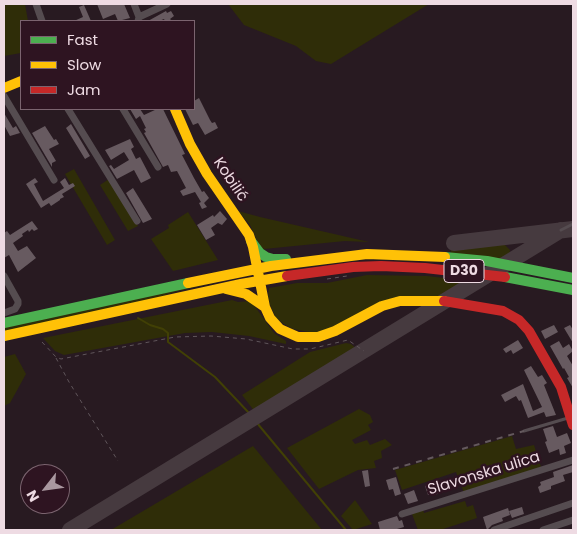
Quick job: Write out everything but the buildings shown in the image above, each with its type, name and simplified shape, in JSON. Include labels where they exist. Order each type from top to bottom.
[{"type":"main road","points":[[4,88],[20,81]]},
{"type":"main road","name":"Kobilić","points":[[175,110],[202,165],[222,197],[241,222],[251,241],[265,307]]},
{"type":"main road","points":[[251,241],[260,252],[269,258],[287,260],[326,256],[341,257]]},
{"type":"main road","name":"D30","points":[[4,323],[257,269],[375,254],[458,258],[507,264],[573,278]]},
{"type":"main road","name":"D30","points":[[4,336],[259,280],[348,268],[381,266],[448,269],[491,274],[573,290]]},
{"type":"main road","points":[[220,289],[234,290],[246,294],[265,307],[274,324],[286,333],[308,338],[328,334],[369,312],[400,301],[448,301],[503,311],[519,320],[529,331],[561,387],[572,420]]},
{"type":"street","points":[[36,4],[42,20]]},
{"type":"street","points":[[134,4],[138,19],[167,4]]},
{"type":"street","points":[[4,96],[54,180]]},
{"type":"street","points":[[69,110],[138,222]]},
{"type":"street","points":[[124,110],[158,167]]},
{"type":"street","points":[[4,276],[18,301],[16,309],[4,313]]},
{"type":"street","name":"Slavonska ulica","points":[[402,514],[573,460]]},
{"type":"street","points":[[494,530],[573,503]]},
{"type":"street","points":[[544,530],[573,520]]},
{"type":"lane","points":[[562,230],[573,224]]},
{"type":"lane","points":[[524,431],[572,420]]},
{"type":"path","points":[[328,279],[353,275]]},
{"type":"path","points":[[56,357],[61,359],[175,338],[211,336],[246,339],[293,349],[310,349],[348,340],[364,351]]},
{"type":"path","points":[[42,342],[56,357],[69,382],[118,461]]},
{"type":"shaded area","points":[[4,4],[25,4],[28,20],[20,20],[20,53],[4,56]]},
{"type":"shaded area","points":[[228,4],[429,4],[331,64],[316,61],[296,46],[244,25]]},
{"type":"shaded area","points":[[74,169],[115,240],[107,245],[65,174]]},
{"type":"shaded area","points":[[109,179],[138,226],[128,231],[100,185]]},
{"type":"shaded area","points":[[238,211],[369,242],[345,241],[264,249],[260,247],[250,225]]},
{"type":"shaded area","points":[[188,212],[218,260],[173,271],[151,239],[169,228],[168,225]]},
{"type":"shaded area","points":[[504,244],[510,250],[509,258],[505,261],[451,253],[450,248]]},
{"type":"shaded area","points":[[367,275],[427,276],[472,281],[445,297],[408,296],[380,303],[328,329],[314,333],[293,329],[284,324],[276,318],[270,305],[268,297],[269,288],[297,283],[327,283]]},
{"type":"shaded area","points":[[239,276],[150,300],[4,332],[4,327]]},
{"type":"shaded area","points":[[232,300],[238,302],[251,301],[274,333],[286,341],[286,344],[249,336],[212,332],[185,333],[64,355],[55,351],[43,338]]},
{"type":"shaded area","points":[[346,343],[351,344],[357,349],[255,412],[242,395],[310,352]]},
{"type":"shaded area","points":[[15,354],[26,374],[10,403],[4,406],[4,357]]},
{"type":"shaded area","points":[[359,409],[370,415],[373,422],[368,425],[371,430],[352,440],[355,444],[367,440],[370,445],[385,439],[392,445],[381,451],[382,458],[374,461],[376,468],[358,470],[319,489],[287,448]]},
{"type":"shaded area","points":[[512,436],[516,449],[534,445],[541,467],[464,493],[456,472],[402,490],[395,470]]},
{"type":"shaded area","points":[[253,446],[322,530],[111,530]]},
{"type":"shaded area","points":[[355,500],[372,524],[353,530],[341,516]]},
{"type":"shaded area","points":[[465,501],[467,507],[473,505],[477,518],[440,530],[418,530],[412,514],[423,510],[424,513]]},
{"type":"waterway","points":[[138,318],[168,333],[168,342],[215,377],[250,414]]},
{"type":"waterway","points":[[257,423],[346,530]]},
{"type":"taxiway","points":[[454,243],[573,229]]},
{"type":"taxiway","points":[[70,530],[561,230]]},
{"type":"railway","points":[[393,469],[524,431]]},
{"type":"traffic: fast","points":[[251,241],[260,253],[266,257],[286,259]]},
{"type":"traffic: fast","points":[[445,257],[487,261],[573,278]]},
{"type":"traffic: fast","points":[[505,277],[573,290]]},
{"type":"traffic: fast","points":[[4,323],[188,283]]},
{"type":"traffic: slow","points":[[4,88],[20,81]]},
{"type":"traffic: slow","points":[[175,110],[190,144],[207,174],[249,235],[265,307],[270,318],[280,329],[298,337],[318,337],[335,331],[382,306],[400,301],[444,301]]},
{"type":"traffic: slow","points":[[188,283],[271,266],[367,254],[445,257]]},
{"type":"traffic: slow","points":[[4,336],[241,284],[287,276]]},
{"type":"traffic: slow","points":[[226,289],[246,294],[265,307]]},
{"type":"traffic: jam","points":[[287,276],[353,267],[381,266],[425,268],[505,277]]},
{"type":"traffic: jam","points":[[444,301],[503,311],[519,320],[529,331],[561,387],[573,425]]}]
